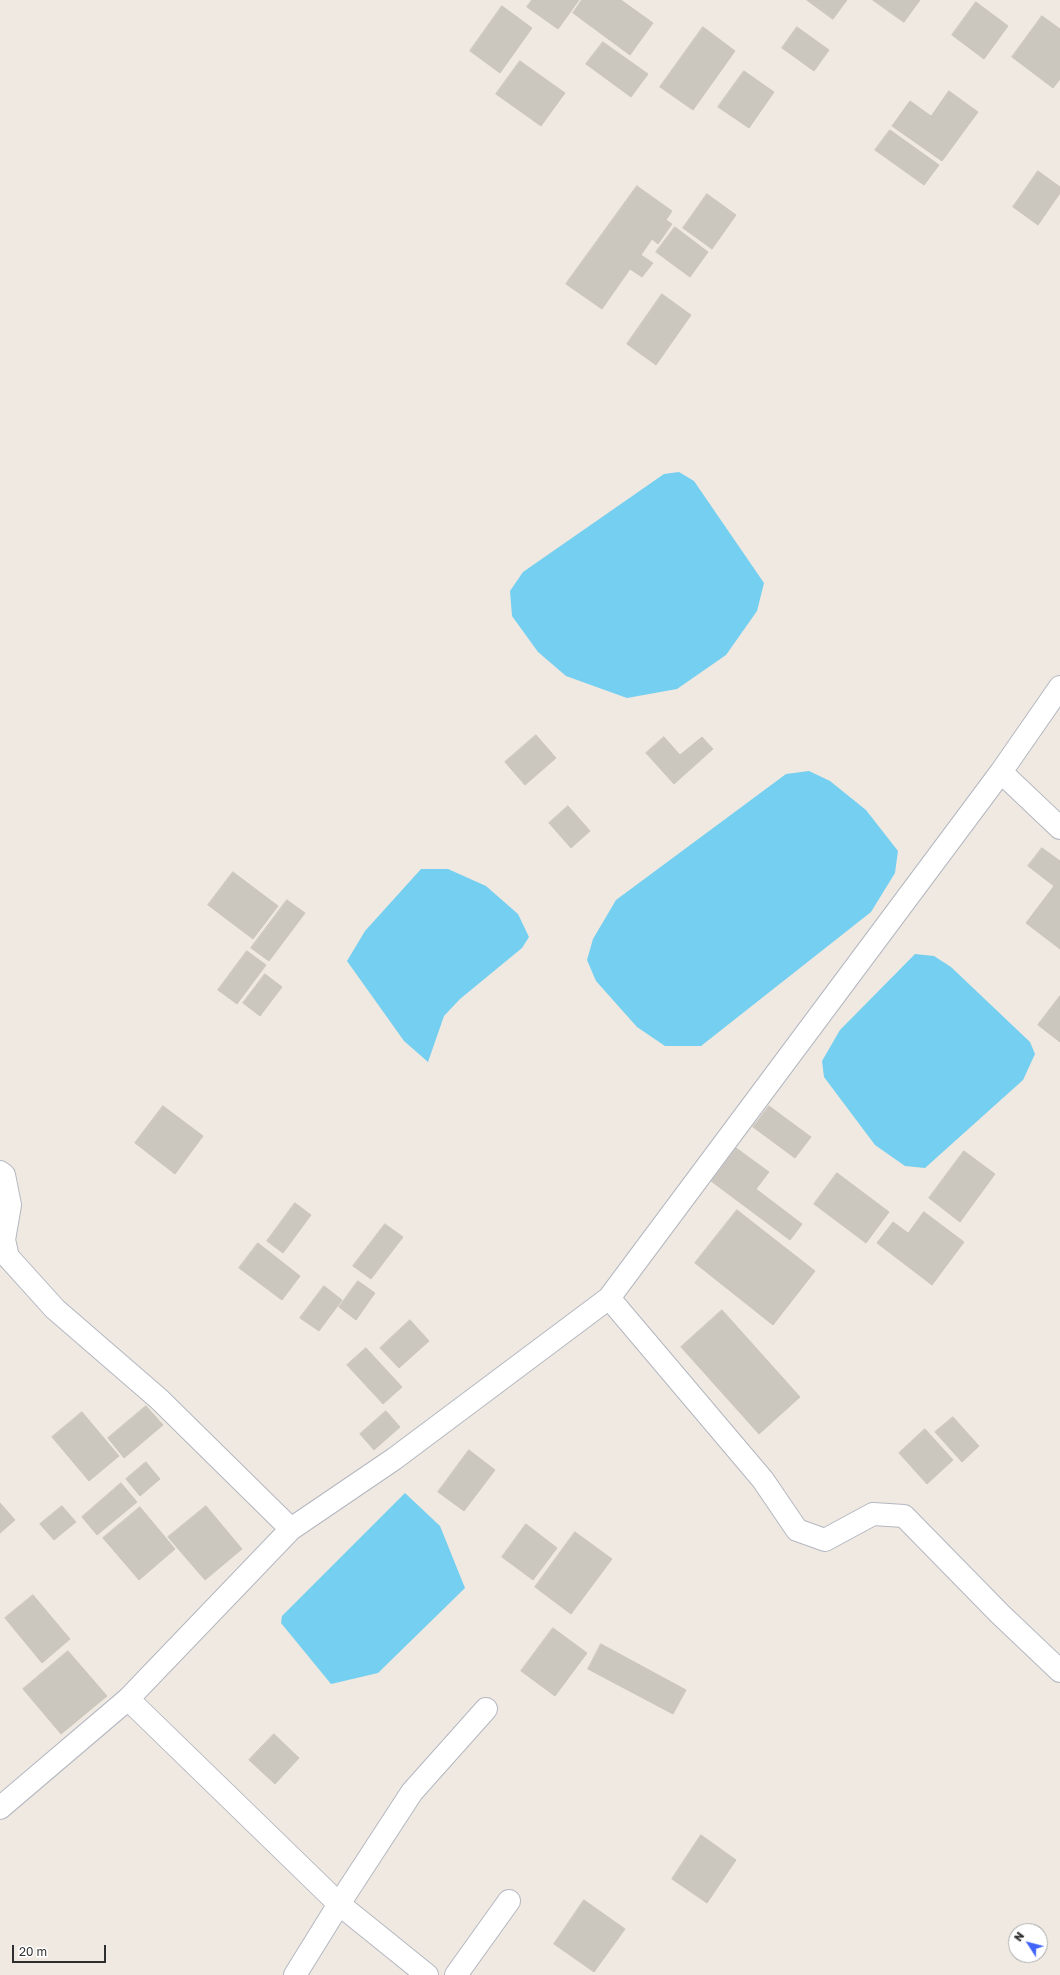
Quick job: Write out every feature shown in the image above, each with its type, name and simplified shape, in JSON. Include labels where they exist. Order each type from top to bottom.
[{"type":"street","points":[[0,1808],[128,1700],[291,1529],[394,1459],[609,1298],[1001,772],[1060,687]]},
{"type":"street","points":[[1001,772],[1060,828]]},
{"type":"street","points":[[0,1172],[4,1174],[10,1205],[4,1240],[8,1257],[55,1309],[159,1399],[291,1529]]},
{"type":"street","points":[[609,1298],[763,1480],[797,1530],[825,1540],[873,1514],[904,1516],[1000,1614],[1060,1671]]},
{"type":"street","points":[[128,1700],[339,1904],[427,1975]]},
{"type":"street","points":[[295,1975],[412,1792],[486,1709]]},
{"type":"street","points":[[456,1975],[509,1901]]},
{"type":"water","points":[[679,472],[694,481],[764,583],[757,611],[726,655],[677,689],[627,698],[566,676],[538,652],[512,616],[510,591],[523,572],[664,474]]},
{"type":"water","points":[[809,771],[830,781],[866,810],[898,851],[895,873],[871,912],[701,1046],[665,1046],[637,1027],[596,981],[587,960],[593,939],[616,900],[786,774]]},
{"type":"water","points":[[421,869],[448,869],[486,886],[518,914],[529,937],[522,948],[460,999],[444,1016],[428,1062],[404,1041],[347,961],[365,931]]},
{"type":"water","points":[[915,954],[934,956],[951,967],[1030,1042],[1035,1054],[1023,1080],[925,1168],[905,1166],[875,1145],[824,1077],[822,1061],[840,1030]]},
{"type":"water","points":[[405,1493],[440,1526],[465,1588],[378,1673],[331,1684],[281,1623],[282,1616]]},
{"type":"building","points":[[532,0],[579,0],[558,29],[527,7]]},
{"type":"building","points":[[582,0],[621,0],[653,23],[630,55],[573,13]]},
{"type":"building","points":[[807,0],[847,0],[833,19]]},
{"type":"building","points":[[873,0],[920,0],[904,22]]},
{"type":"building","points":[[976,2],[1008,26],[984,59],[952,35]]},
{"type":"building","points":[[502,6],[532,28],[500,73],[470,51]]},
{"type":"building","points":[[1042,16],[1060,29],[1060,79],[1053,88],[1012,57]]},
{"type":"building","points":[[703,27],[735,51],[693,110],[660,87]]},
{"type":"building","points":[[797,27],[829,50],[814,71],[782,48]]},
{"type":"building","points":[[603,42],[648,74],[631,97],[586,64]]},
{"type":"building","points":[[520,61],[565,93],[541,126],[496,94]]},
{"type":"building","points":[[744,71],[774,92],[749,128],[718,107]]},
{"type":"building","points":[[949,91],[978,112],[942,161],[892,126],[910,101],[931,116]]},
{"type":"building","points":[[890,130],[939,165],[924,185],[875,150]]},
{"type":"building","points":[[1038,171],[1060,187],[1060,193],[1038,225],[1013,207]]},
{"type":"building","points":[[637,186],[672,211],[666,220],[672,224],[658,244],[652,239],[641,255],[653,263],[642,277],[630,269],[602,309],[566,284]]},
{"type":"building","points":[[707,194],[736,215],[712,249],[683,228]]},
{"type":"building","points":[[675,227],[708,252],[690,277],[656,252]]},
{"type":"building","points":[[662,294],[691,315],[656,365],[627,344]]},
{"type":"building","points":[[536,735],[556,758],[525,785],[505,762]]},
{"type":"building","points":[[664,737],[680,755],[702,737],[713,749],[674,784],[646,753]]},
{"type":"building","points":[[568,806],[590,831],[571,848],[549,823]]},
{"type":"building","points":[[1042,848],[1060,861],[1060,949],[1026,923],[1054,886],[1028,866]]},
{"type":"building","points":[[233,872],[278,906],[253,939],[208,905]]},
{"type":"building","points":[[287,900],[305,913],[269,961],[251,948]]},
{"type":"building","points":[[247,951],[266,965],[237,1004],[218,990]]},
{"type":"building","points":[[265,974],[282,987],[260,1016],[243,1003]]},
{"type":"building","points":[[1060,996],[1060,1042],[1038,1025]]},
{"type":"building","points":[[163,1106],[203,1136],[175,1174],[135,1143]]},
{"type":"building","points":[[769,1106],[811,1137],[795,1158],[753,1127]]},
{"type":"building","points":[[736,1148],[769,1172],[756,1189],[802,1224],[790,1240],[711,1181]]},
{"type":"building","points":[[964,1151],[995,1174],[960,1222],[929,1198]]},
{"type":"building","points":[[837,1173],[889,1212],[866,1243],[814,1204]]},
{"type":"building","points":[[295,1203],[311,1215],[283,1253],[267,1241]]},
{"type":"building","points":[[737,1210],[815,1271],[773,1325],[695,1263]]},
{"type":"building","points":[[924,1212],[964,1242],[932,1285],[877,1243],[893,1222],[908,1233]]},
{"type":"building","points":[[385,1224],[403,1237],[371,1279],[353,1266]]},
{"type":"building","points":[[258,1243],[300,1276],[282,1300],[239,1268]]},
{"type":"building","points":[[358,1281],[375,1293],[356,1320],[339,1307]]},
{"type":"building","points":[[324,1286],[342,1300],[319,1331],[300,1318]]},
{"type":"building","points":[[722,1310],[800,1397],[759,1434],[681,1347]]},
{"type":"building","points":[[410,1320],[429,1341],[399,1368],[380,1348]]},
{"type":"building","points":[[366,1348],[402,1387],[383,1404],[347,1365]]},
{"type":"building","points":[[146,1406],[163,1425],[124,1458],[108,1438]]},
{"type":"building","points":[[386,1411],[400,1427],[374,1450],[360,1434]]},
{"type":"building","points":[[82,1412],[119,1456],[89,1481],[52,1437]]},
{"type":"building","points":[[953,1417],[979,1446],[962,1462],[935,1432]]},
{"type":"building","points":[[925,1429],[953,1460],[927,1484],[899,1453]]},
{"type":"building","points":[[469,1450],[495,1470],[464,1511],[438,1492]]},
{"type":"building","points":[[146,1462],[160,1479],[140,1496],[126,1479]]},
{"type":"building","points":[[121,1483],[137,1502],[97,1535],[82,1517]]},
{"type":"building","points":[[0,1503],[15,1520],[0,1533]]},
{"type":"building","points":[[62,1506],[76,1522],[54,1540],[40,1524]]},
{"type":"building","points":[[206,1506],[242,1549],[205,1580],[168,1537]]},
{"type":"building","points":[[140,1507],[175,1549],[139,1580],[103,1538]]},
{"type":"building","points":[[526,1524],[557,1548],[533,1580],[502,1557]]},
{"type":"building","points":[[575,1532],[612,1559],[571,1614],[535,1587]]},
{"type":"building","points":[[33,1595],[70,1639],[42,1663],[5,1618]]},
{"type":"building","points":[[553,1628],[587,1653],[555,1696],[521,1671]]},
{"type":"building","points":[[601,1644],[686,1690],[673,1714],[588,1669]]},
{"type":"building","points":[[68,1651],[107,1696],[61,1734],[23,1689]]},
{"type":"building","points":[[274,1734],[299,1758],[275,1784],[249,1760]]},
{"type":"building","points":[[701,1835],[736,1860],[707,1903],[672,1879]]},
{"type":"building","points":[[584,1900],[625,1929],[594,1972],[554,1944]]}]
